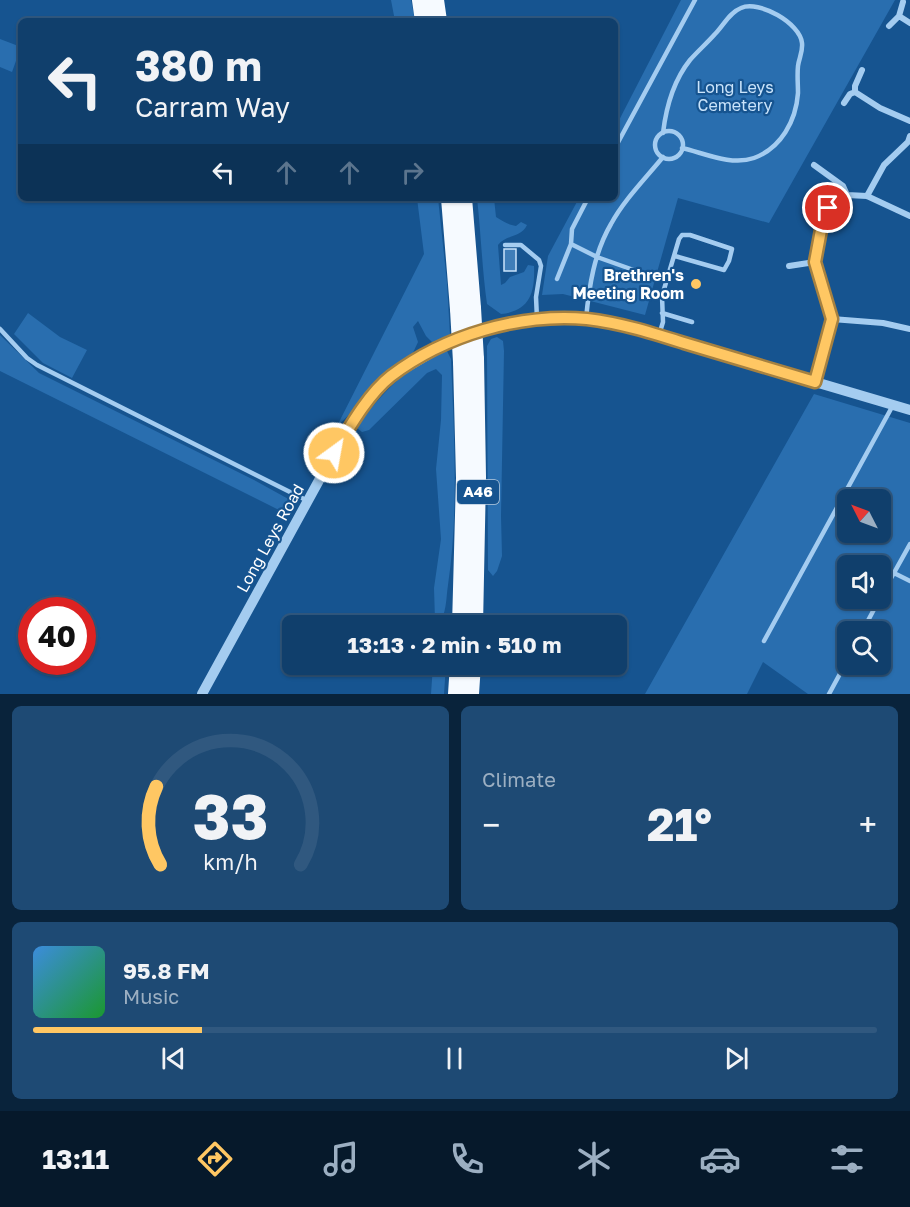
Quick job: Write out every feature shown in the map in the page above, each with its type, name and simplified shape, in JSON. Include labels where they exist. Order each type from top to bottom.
[{"type":"highway","points":[[420,0],[423,18]]},
{"type":"highway","points":[[436,0],[439,18]]},
{"type":"highway","name":"A46","points":[[449,201],[466,308]]},
{"type":"highway","name":"A46","points":[[464,201],[466,308],[478,477],[475,615]]},
{"type":"highway","name":"A46","points":[[460,615],[469,360]]},
{"type":"highway","points":[[456,694],[457,675]]},
{"type":"highway","points":[[471,694],[472,675]]},
{"type":"street","points":[[889,26],[899,16],[903,2]]},
{"type":"street","points":[[899,16],[910,23]]},
{"type":"street","points":[[855,92],[855,86],[862,70]]},
{"type":"street","points":[[844,103],[850,94],[855,92]]},
{"type":"street","points":[[855,92],[880,108],[910,122]]},
{"type":"street","points":[[867,196],[884,165],[908,142],[910,136]]},
{"type":"street","points":[[814,165],[843,186],[847,195]]},
{"type":"street","points":[[815,382],[832,319],[815,262],[824,214],[834,202],[847,195],[867,196],[910,216]]},
{"type":"street","points":[[789,266],[815,262]]},
{"type":"street","name":"Long Leys Road","points":[[202,694],[348,430],[368,402],[390,377],[424,356],[481,330],[537,319],[586,319],[659,335],[910,410]]},
{"type":"street","points":[[832,319],[883,323],[910,329]]},
{"type":"lane","points":[[618,142],[695,0]]},
{"type":"lane","points":[[663,133],[669,104],[688,62],[739,8],[753,5],[764,8],[788,23],[802,41],[802,54],[798,65],[798,96],[794,113],[779,142],[753,158],[736,160],[682,148]]},
{"type":"lane","points":[[670,131],[678,135],[683,142],[682,148],[676,157],[663,157],[659,155],[655,146],[657,137],[670,131]]},
{"type":"lane","points":[[586,319],[590,283],[610,225],[663,157]]},
{"type":"lane","points":[[558,279],[571,244],[572,229],[586,201]]},
{"type":"lane","points":[[659,335],[663,322],[662,296],[679,239],[687,234],[732,249],[724,270],[675,256]]},
{"type":"lane","points":[[571,244],[597,258],[642,273]]},
{"type":"lane","points":[[505,245],[521,245],[539,260],[541,266],[536,297],[537,319]]},
{"type":"lane","points":[[662,313],[692,322]]},
{"type":"lane","points":[[0,329],[27,358],[37,365],[308,501]]},
{"type":"lane","points":[[764,641],[893,405]]},
{"type":"lane","points":[[891,578],[910,544]]},
{"type":"lane","points":[[894,573],[910,581]]},
{"type":"lane","points":[[829,694],[839,675]]},
{"type":"green space","points":[[391,0],[411,0],[414,18],[394,18]]},
{"type":"green space","name":"Long Leys Cemetery","points":[[681,0],[895,0],[769,223],[678,198],[645,315],[563,294],[542,295],[548,256],[577,201],[618,201],[618,122]]},
{"type":"green space","points":[[0,39],[18,46],[18,55],[12,72],[0,67]]},
{"type":"green space","points":[[417,201],[438,201],[450,335],[438,342],[432,342],[418,321],[413,327],[418,342],[411,357],[383,379],[336,428],[424,254]]},
{"type":"green space","points":[[477,201],[494,201],[496,217],[516,226],[521,222],[527,225],[521,232],[498,245],[501,285],[510,277],[524,272],[528,265],[534,266],[532,291],[525,304],[519,309],[501,314],[487,304]]},
{"type":"green space","points":[[28,313],[60,337],[87,350],[72,378],[43,363],[14,334]]},
{"type":"green space","points":[[0,335],[39,373],[292,501],[287,514],[0,371]]},
{"type":"green space","points":[[497,337],[503,341],[504,351],[502,556],[493,576],[488,570],[487,346],[491,339]]},
{"type":"green space","points":[[446,349],[451,359],[455,501],[451,557],[443,615],[435,615],[434,588],[441,539],[436,469],[441,420],[442,375],[436,369],[427,373],[369,430],[362,432],[357,428],[387,391],[417,365]]},
{"type":"green space","points":[[814,394],[910,423],[910,694],[808,694],[763,662],[747,694],[645,694]]},
{"type":"green space","points":[[432,675],[445,675],[444,694],[431,694]]},
{"type":"building","points":[[504,249],[516,249],[516,271],[504,271]]},
{"type":"place","name":"Brethren's Meeting Room","points":[[696,284]]},
{"type":"route","points":[[334,453],[368,402],[390,377],[443,346],[481,330],[537,319],[586,319],[633,328],[815,382],[832,319],[815,262],[824,214],[828,208]]}]
